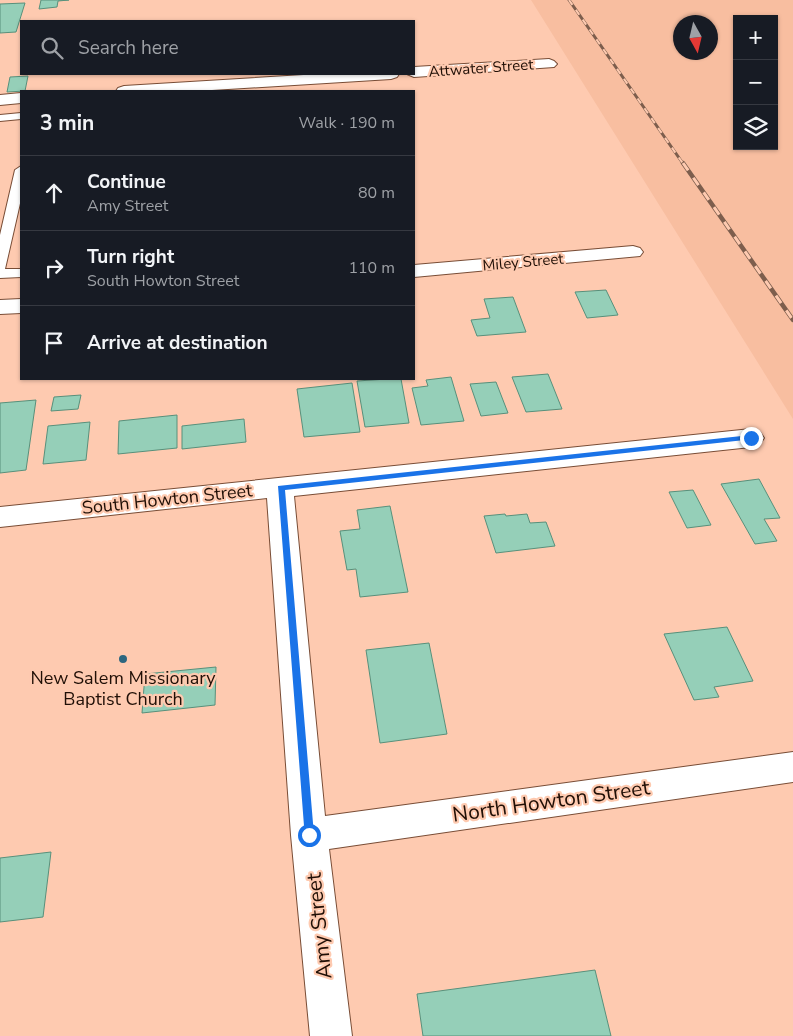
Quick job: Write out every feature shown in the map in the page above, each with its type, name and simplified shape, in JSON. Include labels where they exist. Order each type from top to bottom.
[{"type":"street","name":"Attwater Street","points":[[415,72],[549,64]]},
{"type":"street","points":[[157,90],[376,75]]},
{"type":"street","points":[[0,100],[20,98]]},
{"type":"street","name":"Miley Street","points":[[415,271],[633,252]]},
{"type":"street","points":[[0,307],[20,306]]},
{"type":"street","name":"South Howton Street","points":[[0,517],[751,438]]},
{"type":"street","name":"Amy Street","points":[[280,488],[309,835],[331,1036]]},
{"type":"street","name":"North Howton Street","points":[[309,835],[793,767]]},
{"type":"lane","points":[[0,118],[20,116]]},
{"type":"lane","points":[[0,268],[20,175]]},
{"type":"lane","points":[[0,274],[20,273]]},
{"type":"shaded area","points":[[531,0],[793,0],[793,419]]},
{"type":"building","points":[[41,0],[69,0],[58,1],[57,7],[39,9]]},
{"type":"building","points":[[25,3],[16,32],[0,33],[0,4]]},
{"type":"building","points":[[28,76],[25,90],[7,92],[10,77]]},
{"type":"building","points":[[606,290],[618,315],[587,318],[575,292]]},
{"type":"building","points":[[513,297],[526,332],[477,336],[471,320],[490,318],[484,299]]},
{"type":"building","points":[[548,374],[562,409],[526,412],[512,377]]},
{"type":"building","points":[[451,377],[464,421],[421,425],[412,388],[428,386],[426,380]]},
{"type":"building","points":[[401,380],[409,423],[365,427],[357,381]]},
{"type":"building","points":[[496,382],[508,413],[481,416],[470,384]]},
{"type":"building","points":[[352,383],[360,432],[304,437],[297,389]]},
{"type":"building","points":[[81,395],[78,409],[51,411],[54,397]]},
{"type":"building","points":[[36,400],[26,470],[0,473],[0,403]]},
{"type":"building","points":[[177,415],[177,448],[118,454],[119,421]]},
{"type":"building","points":[[244,419],[246,442],[182,449],[182,426]]},
{"type":"building","points":[[90,422],[86,460],[43,464],[48,426]]},
{"type":"building","points":[[759,479],[780,518],[764,519],[777,541],[755,544],[721,484]]},
{"type":"building","points":[[693,490],[711,525],[687,528],[669,492]]},
{"type":"building","points":[[390,506],[408,592],[360,597],[356,569],[347,570],[340,531],[360,529],[357,510]]},
{"type":"building","points":[[505,514],[506,516],[527,514],[530,523],[546,522],[555,546],[496,553],[484,516]]},
{"type":"building","points":[[727,627],[753,681],[714,687],[719,697],[694,700],[664,634]]},
{"type":"building","points":[[429,643],[447,734],[380,743],[366,650]]},
{"type":"building","points":[[216,667],[215,705],[142,713],[145,674]]},
{"type":"building","points":[[51,852],[43,917],[0,922],[0,858]]},
{"type":"building","points":[[595,970],[611,1036],[423,1036],[417,994]]},
{"type":"railway","points":[[569,0],[684,165]]},
{"type":"railway","points":[[683,163],[793,320]]},
{"type":"place","name":"New Salem Missionary Baptist Church","points":[[123,659]]},
{"type":"route","points":[[309,835],[280,488],[751,438]]}]
